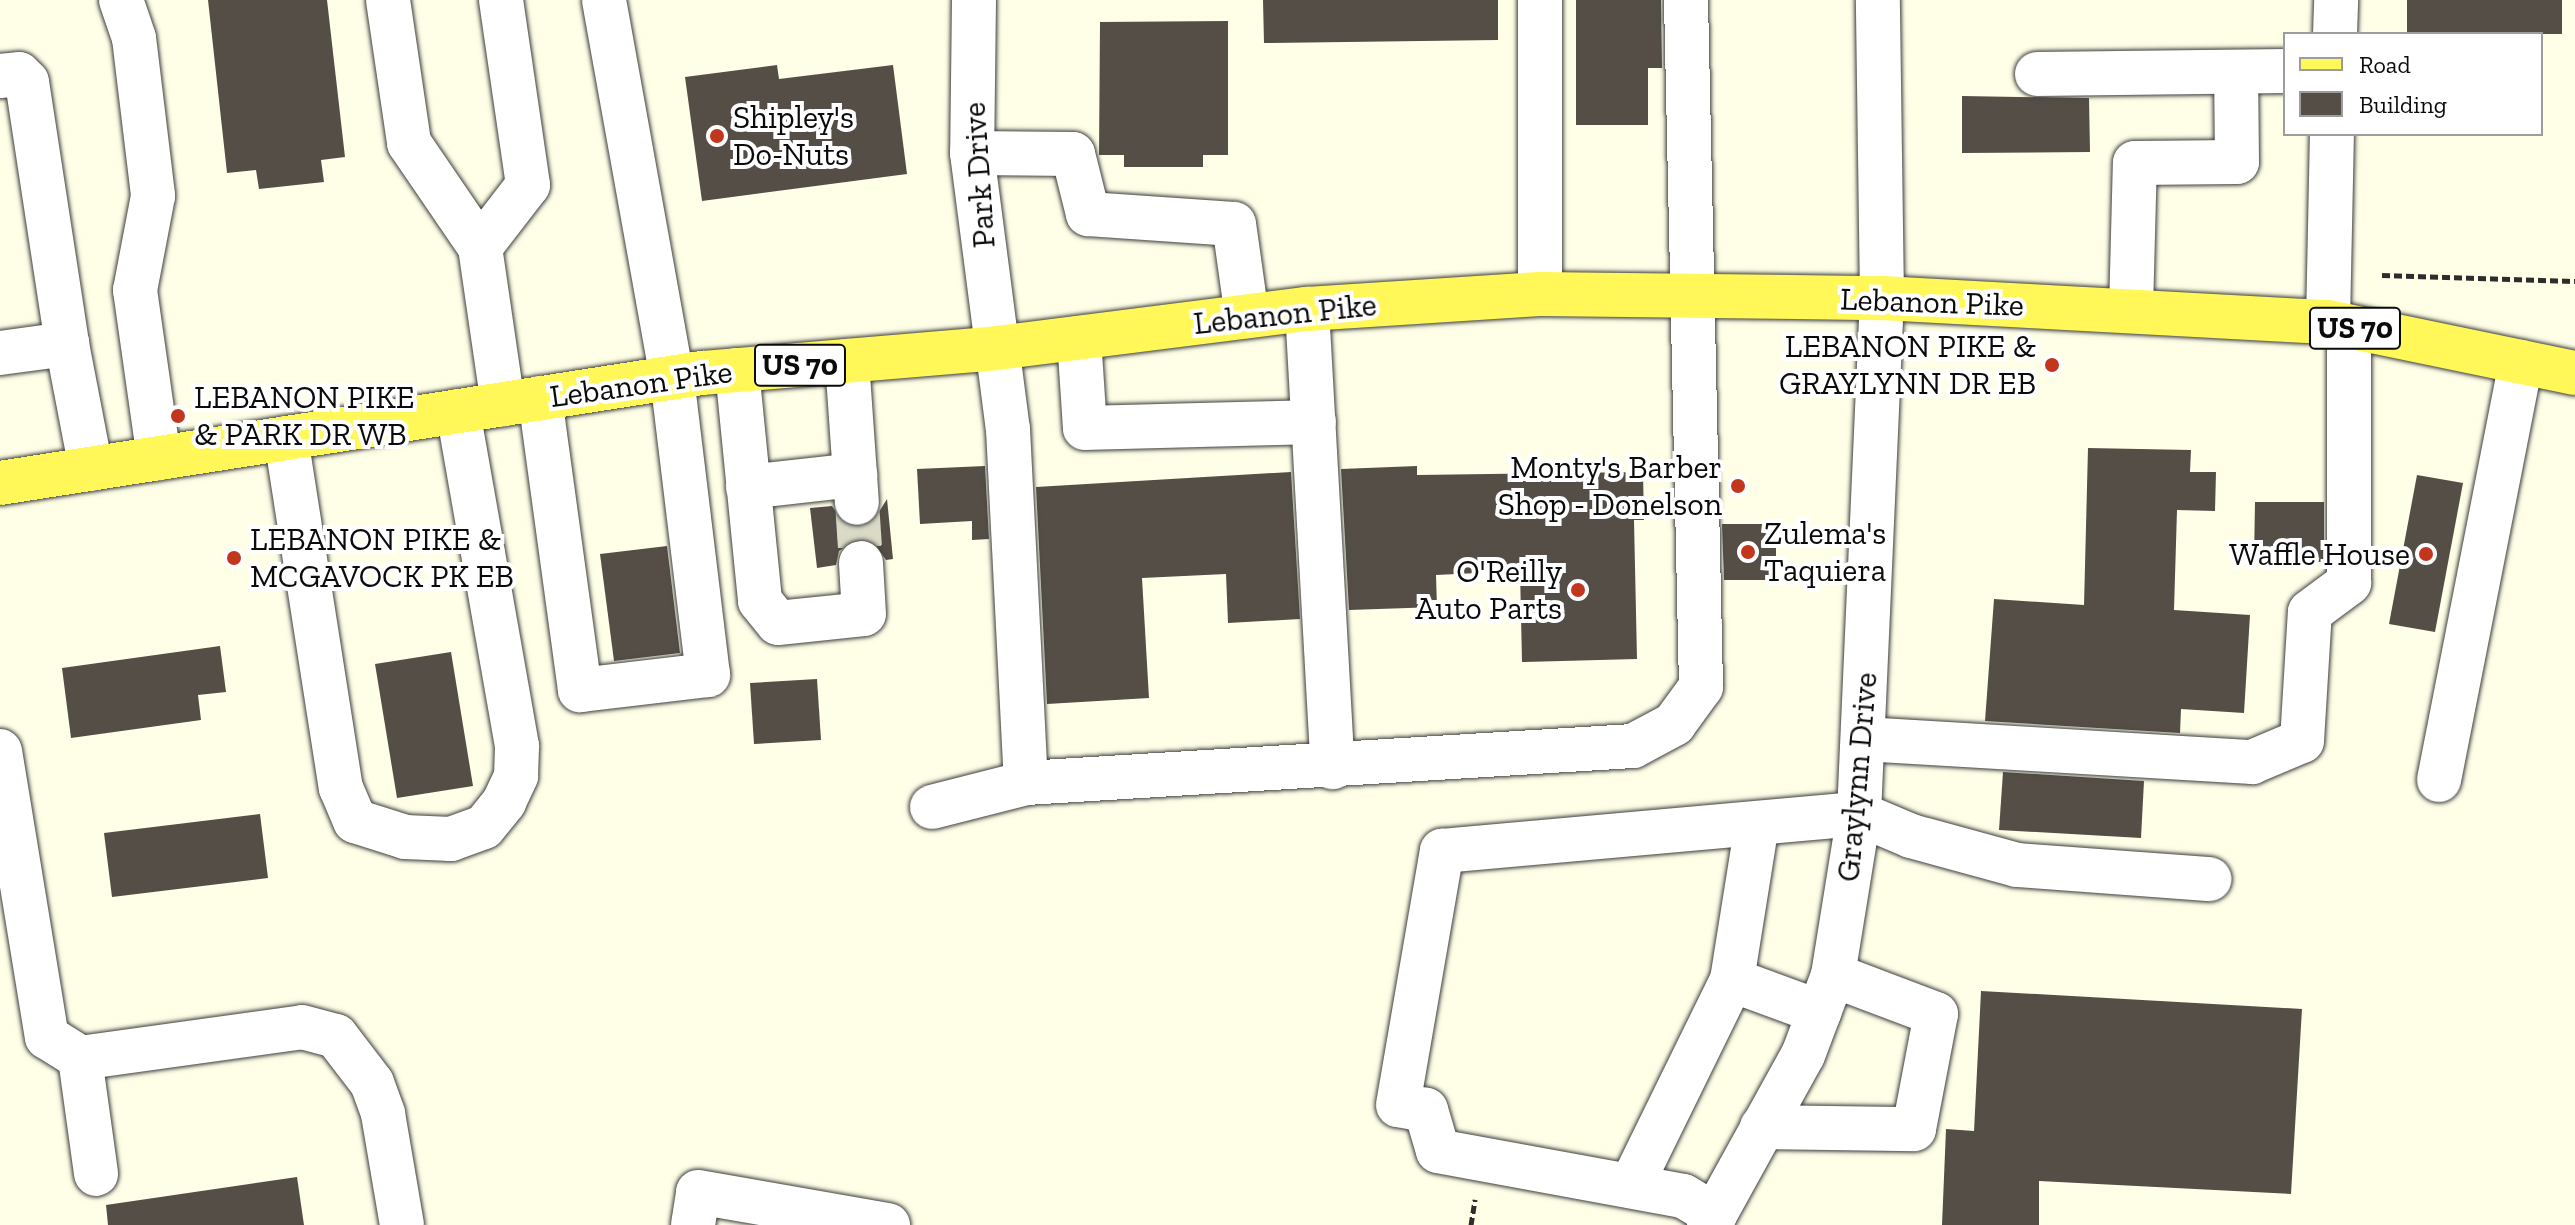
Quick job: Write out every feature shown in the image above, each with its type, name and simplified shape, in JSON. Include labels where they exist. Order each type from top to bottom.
[{"type":"main road","name":"Lebanon Pike","points":[[0,483],[737,370],[997,348],[1307,309],[1540,294],[1882,298],[2338,324],[2575,373]]},
{"type":"street","points":[[121,0],[134,38],[153,196],[135,290],[159,458]]},
{"type":"street","points":[[388,0],[409,143],[480,247],[522,401],[580,690],[708,675],[672,378],[604,0]]},
{"type":"street","points":[[480,247],[528,185],[501,0]]},
{"type":"street","name":"Park Drive","points":[[974,0],[972,153],[1008,429],[1026,783]]},
{"type":"street","points":[[1540,0],[1540,294]]},
{"type":"street","points":[[932,807],[1026,783],[1333,767],[1633,746],[1674,724],[1701,687],[1686,0]]},
{"type":"street","name":"Graylynn Drive","points":[[1712,1220],[1803,1055],[1826,994],[1859,814],[1882,298],[1878,0]]},
{"type":"street","points":[[2335,32],[2336,0]]},
{"type":"street","points":[[2037,74],[2283,71]]},
{"type":"street","points":[[2131,311],[2135,163],[2237,162],[2236,72]]},
{"type":"street","points":[[0,76],[19,74],[27,82],[67,344],[91,469]]},
{"type":"street","points":[[1863,739],[2252,762],[2302,741],[2310,612],[2349,583],[2332,136]]},
{"type":"street","points":[[972,153],[1073,154],[1088,214],[1234,224],[1247,316]]},
{"type":"street","points":[[1307,309],[1333,767]]},
{"type":"street","points":[[1079,338],[1085,428],[1314,422]]},
{"type":"street","points":[[0,353],[67,344]]},
{"type":"street","points":[[748,487],[856,489],[847,361]]},
{"type":"street","points":[[2439,780],[2521,362]]},
{"type":"street","points":[[737,370],[760,601],[778,623],[864,614],[861,563]]},
{"type":"street","points":[[286,438],[341,788],[355,821],[405,837],[451,839],[484,827],[504,802],[516,776],[517,746],[458,411]]},
{"type":"street","points":[[0,751],[17,965],[47,1037],[80,1058],[302,1027],[336,1036],[366,1074],[383,1114],[402,1225]]},
{"type":"street","points":[[1712,1220],[1683,1196],[1438,1151],[1426,1110],[1398,1105],[1442,851],[1859,814],[1911,836],[2017,865],[2209,879]]},
{"type":"street","points":[[1631,1186],[1732,980],[1757,824]]},
{"type":"street","points":[[1732,980],[1936,1014],[1914,1129],[1762,1127]]},
{"type":"street","points":[[80,1058],[96,1174]]},
{"type":"street","points":[[693,1225],[698,1192],[888,1225]]},
{"type":"path","points":[[2382,275],[2575,281]]},
{"type":"building","points":[[208,0],[327,0],[345,157],[321,160],[324,182],[259,189],[256,170],[227,173]]},
{"type":"building","points":[[1263,0],[1498,0],[1498,40],[1264,43]]},
{"type":"building","points":[[1576,0],[1661,0],[1662,68],[1648,68],[1648,125],[1576,125]]},
{"type":"building","points":[[2407,0],[2562,0],[2562,34],[2407,32]]},
{"type":"building","points":[[1228,21],[1228,155],[1203,155],[1203,167],[1124,167],[1124,155],[1099,155],[1100,22]]},
{"type":"building","points":[[777,65],[779,79],[893,65],[907,174],[702,201],[685,77]]},
{"type":"building","points":[[1962,96],[2089,98],[2090,152],[1962,153]]},
{"type":"building","points":[[2088,448],[2191,450],[2190,472],[2216,472],[2215,511],[2177,510],[2174,610],[2250,615],[2244,713],[2181,709],[2180,733],[1985,721],[1994,599],[2084,605]]},
{"type":"building","points":[[985,466],[989,539],[972,540],[972,521],[920,524],[917,469]]},
{"type":"building","points":[[1417,466],[1417,475],[1643,472],[1644,520],[1634,520],[1637,659],[1522,662],[1520,571],[1436,575],[1437,607],[1349,610],[1341,469]]},
{"type":"building","points":[[1291,472],[1300,619],[1228,623],[1226,574],[1142,578],[1149,698],[1047,704],[1036,487]]},
{"type":"building","name":"Waffle House","points":[[2417,475],[2463,483],[2435,632],[2389,624]]},
{"type":"building","points":[[887,499],[893,559],[886,560],[873,541],[859,538],[839,551],[836,565],[817,568],[810,508],[832,506],[845,525],[860,528],[872,523]]},
{"type":"building","points":[[2255,502],[2324,502],[2324,562],[2254,561]]},
{"type":"building","name":"Zulema's Taquiera","points":[[1722,524],[1776,524],[1776,580],[1724,580]]},
{"type":"building","points":[[667,546],[680,653],[614,661],[600,554]]},
{"type":"building","points":[[220,646],[226,692],[198,695],[201,720],[71,738],[62,668]]},
{"type":"building","points":[[451,652],[473,786],[397,798],[375,664]]},
{"type":"building","points":[[817,679],[821,740],[754,744],[750,683]]},
{"type":"building","points":[[2003,772],[2144,781],[2141,838],[1999,830]]},
{"type":"building","points":[[260,814],[268,878],[112,897],[104,833]]},
{"type":"building","points":[[1981,991],[2302,1009],[2291,1194],[2039,1181],[2039,1225],[1942,1225],[1946,1129],[1974,1131]]},
{"type":"building","points":[[297,1177],[304,1225],[108,1225],[106,1205]]},
{"type":"tunnel","points":[[857,503],[861,563]]},
{"type":"place","name":"Shipley's Do-Nuts","points":[[717,136]]},
{"type":"place","name":"LEBANON PIKE & GRAYLYNN DR EB","points":[[2052,365]]},
{"type":"place","name":"LEBANON PIKE & PARK DR WB","points":[[178,416]]},
{"type":"place","name":"Monty's Barber Shop - Donelson","points":[[1738,486]]},
{"type":"place","name":"Zulema's Taquiera","points":[[1748,552]]},
{"type":"place","name":"Waffle House","points":[[2426,554]]},
{"type":"place","name":"LEBANON PIKE & MCGAVOCK PK EB","points":[[234,558]]},
{"type":"place","name":"O'Reilly Auto Parts","points":[[1578,590]]}]
